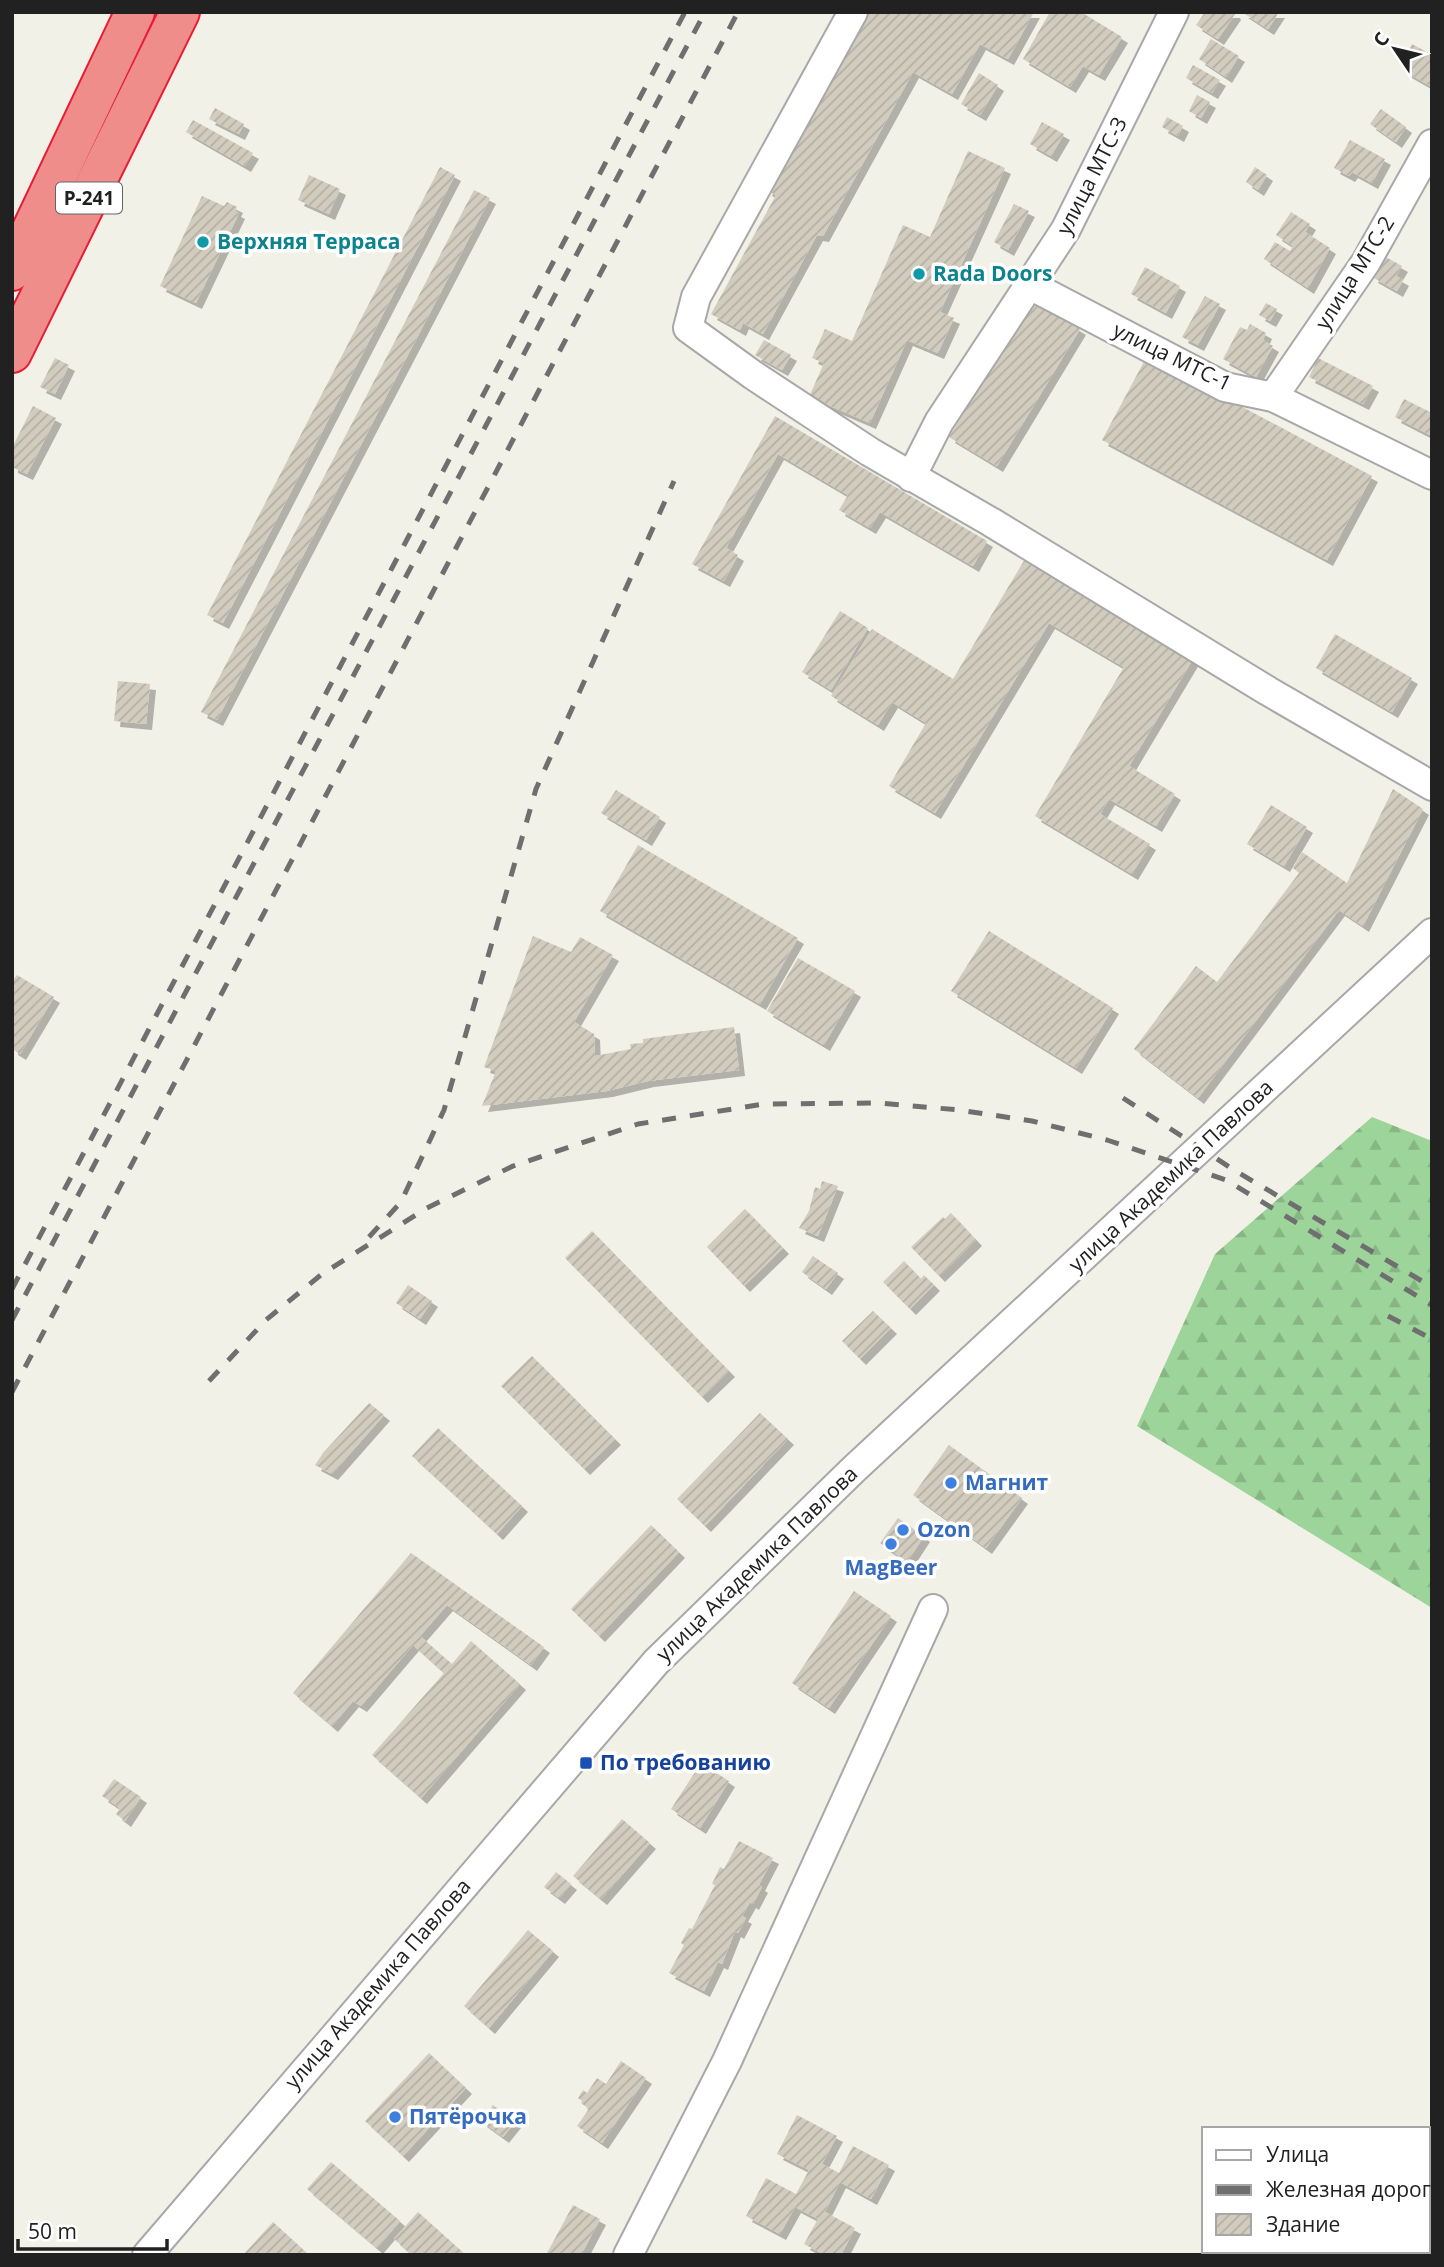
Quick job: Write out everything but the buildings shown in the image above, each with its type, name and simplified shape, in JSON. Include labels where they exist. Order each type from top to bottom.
[{"type":"highway","name":"Р-241","points":[[12,271],[135,12]]},
{"type":"highway","name":"Р-241","points":[[12,354],[180,12]]},
{"type":"street","points":[[853,12],[696,298],[688,328],[753,375],[911,477],[991,522],[1280,698],[1432,786]]},
{"type":"street","name":"улица МТС-3","points":[[911,477],[939,422],[1066,229],[1174,12]]},
{"type":"street","name":"улица МТС-2","points":[[1273,397],[1366,262],[1432,144]]},
{"type":"street","name":"улица МТС-1","points":[[1030,285],[1225,387],[1273,397],[1432,475]]},
{"type":"street","name":"улица Академика Павлова","points":[[147,2255],[656,1662],[854,1469],[1432,933]]},
{"type":"street","points":[[628,2255],[727,2061],[933,1609]]},
{"type":"green space","points":[[1372,1117],[1432,1141],[1432,1608],[1137,1426],[1215,1254]]},
{"type":"railway","points":[[12,1289],[685,12]]},
{"type":"railway","points":[[12,1320],[705,12]]},
{"type":"railway","points":[[12,1392],[738,12]]},
{"type":"railway","points":[[369,1237],[401,1202],[444,1110],[536,789],[674,481]]},
{"type":"railway","points":[[1123,1098],[1234,1170],[1432,1287]]},
{"type":"railway","points":[[209,1381],[266,1320],[322,1274],[427,1208],[513,1166],[638,1124],[764,1104],[880,1103],[959,1110],[1032,1121],[1107,1140],[1226,1180],[1432,1305]]},
{"type":"railway","points":[[1388,1316],[1432,1339]]},
{"type":"place","name":"Верхняя Терраса","points":[[203,242]]},
{"type":"place","name":"Rada Doors","points":[[919,274]]},
{"type":"place","name":"Магнит","points":[[951,1483]]},
{"type":"place","name":"Ozon","points":[[903,1530]]},
{"type":"place","name":"MagBeer","points":[[891,1544]]},
{"type":"place","name":"По требованию","points":[[586,1763]]},
{"type":"place","name":"Пятёрочка","points":[[395,2117]]}]
